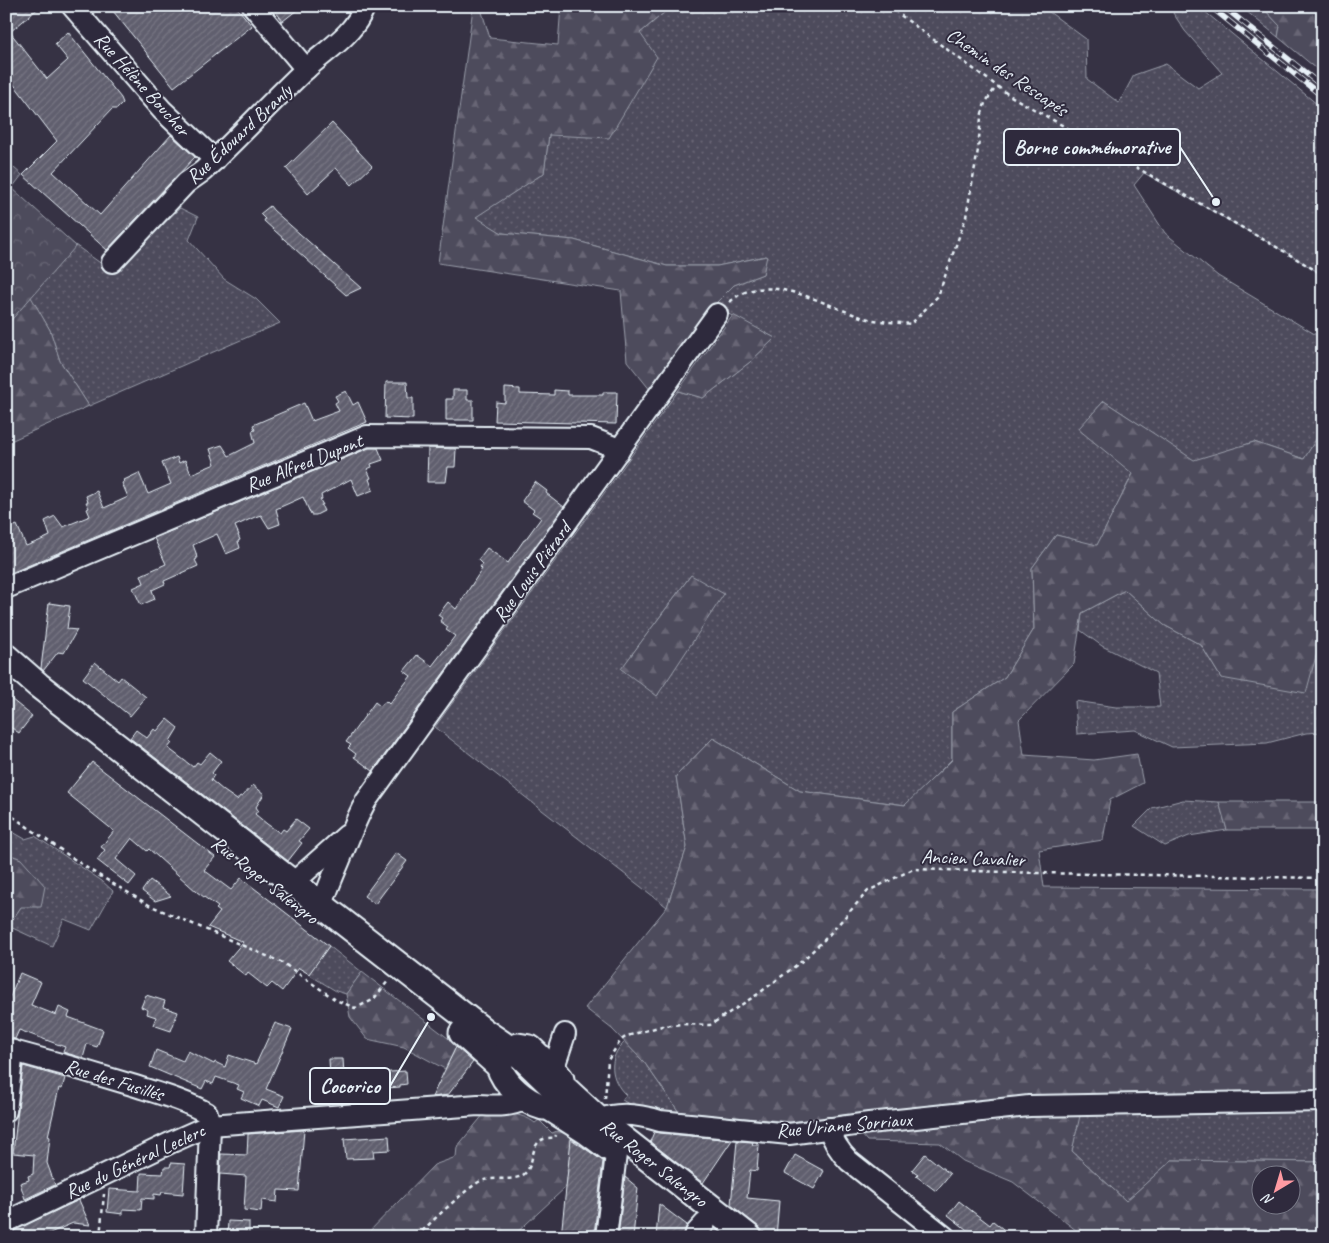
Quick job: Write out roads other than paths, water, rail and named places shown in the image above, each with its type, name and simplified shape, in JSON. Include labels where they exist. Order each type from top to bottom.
[{"type":"main road","points":[[6,658],[33,691]]},
{"type":"main road","points":[[6,680],[33,691]]},
{"type":"main road","name":"Rue Roger Salengro","points":[[33,691],[293,883],[485,1032],[505,1065]]},
{"type":"main road","name":"Rue Roger Salengro","points":[[33,691],[391,978],[476,1045],[505,1065]]},
{"type":"main road","points":[[518,1046],[524,1046],[547,1085],[505,1065],[518,1046]]},
{"type":"main road","name":"Rue Roger Salengro","points":[[547,1085],[603,1108],[624,1150],[708,1232]]},
{"type":"main road","name":"Rue Roger Salengro","points":[[547,1085],[586,1130],[624,1150],[749,1237]]},
{"type":"street","name":"Rue Hélène Boucher","points":[[72,6],[162,110],[215,160]]},
{"type":"street","points":[[253,6],[306,69]]},
{"type":"street","name":"Rue Édouard Branly","points":[[112,262],[186,183],[215,160],[306,69],[351,32],[366,6]]},
{"type":"street","name":"Rue Louis Piérard","points":[[322,906],[350,832],[366,801],[717,314]]},
{"type":"street","name":"Rue Alfred Dupont","points":[[6,588],[367,436],[591,438],[620,451]]},
{"type":"street","points":[[6,671],[366,949],[383,952]]},
{"type":"street","name":"Rue Louis Piérard","points":[[293,883],[350,832]]},
{"type":"street","points":[[6,1111],[10,1050]]},
{"type":"street","name":"Rue des Fusillés","points":[[10,1050],[75,1068],[195,1106],[207,1113],[210,1125]]},
{"type":"street","points":[[478,1105],[496,1092],[505,1065],[547,1085],[736,1237]]},
{"type":"street","name":"Rue du Général Leclerc","points":[[6,1222],[210,1125],[478,1105],[505,1106],[517,1104],[547,1085]]},
{"type":"street","name":"Rue Uriane Sorriaux","points":[[603,1108],[606,1117],[620,1115],[648,1117],[660,1121],[788,1134],[1029,1106],[1323,1101]]},
{"type":"street","points":[[606,1237],[624,1150],[645,1124],[660,1121]]},
{"type":"street","points":[[206,1237],[210,1125]]},
{"type":"street","points":[[830,1128],[839,1151],[849,1161],[945,1237]]},
{"type":"railway","points":[[1210,6],[1323,97]]},
{"type":"railway","points":[[1223,6],[1323,87]]},
{"type":"place","name":"Borne commémorative","points":[[1216,202]]},
{"type":"place","name":"Cocorico","points":[[431,1017]]}]
